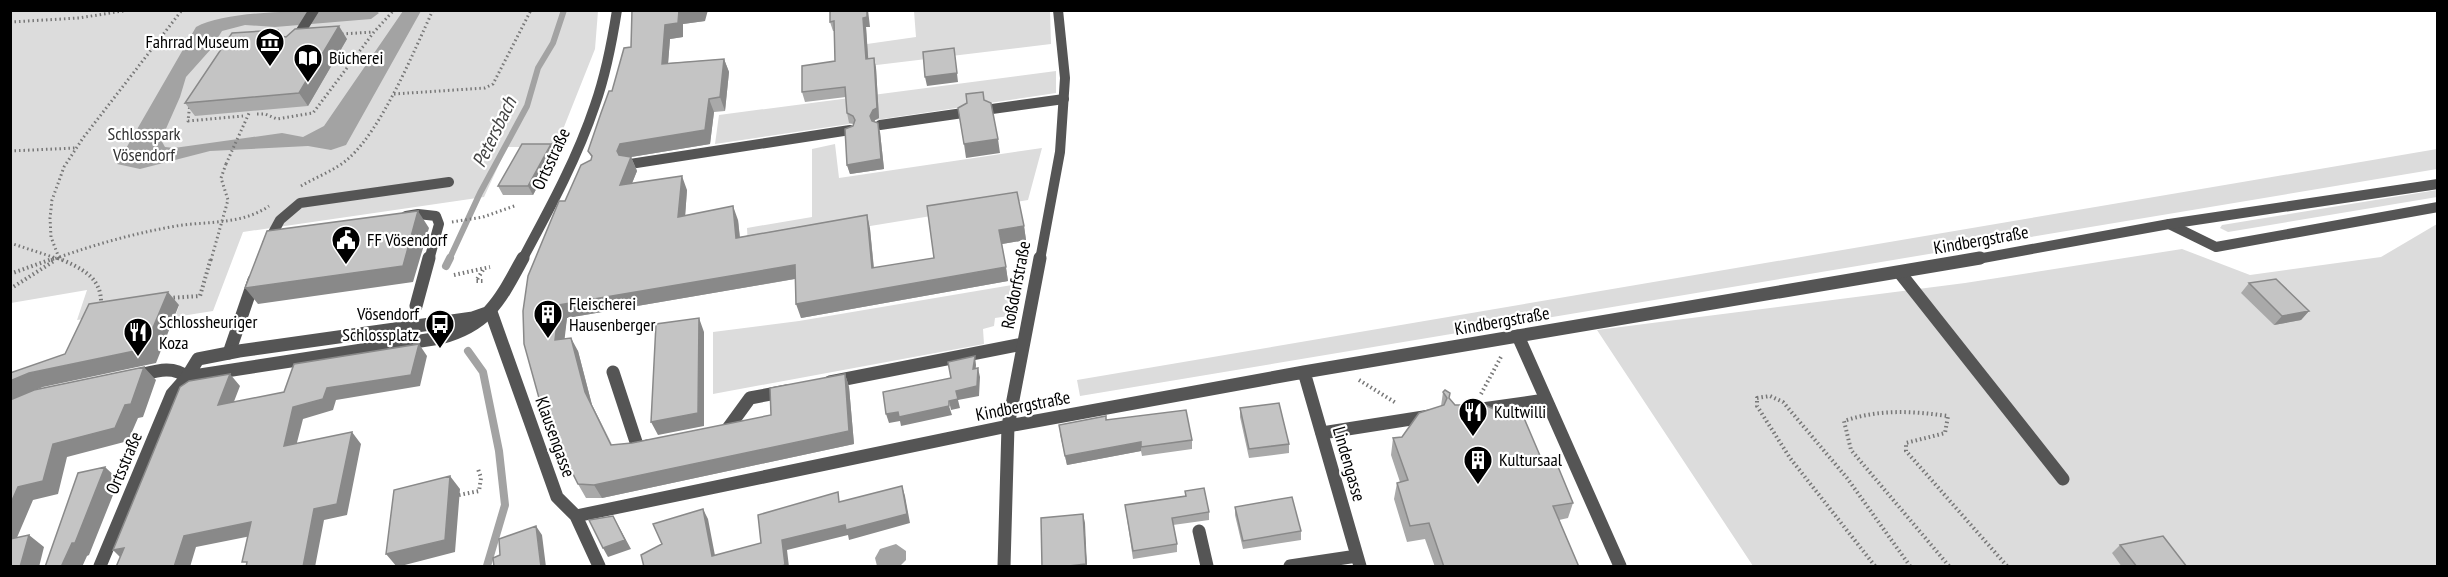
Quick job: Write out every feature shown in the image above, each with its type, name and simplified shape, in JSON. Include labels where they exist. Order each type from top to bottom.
[{"type":"street","points":[[294,43],[314,10]]},
{"type":"street","name":"Ortsstraße","points":[[188,378],[448,336],[472,329],[491,312],[506,290],[565,175],[591,118],[609,56],[616,10]]},
{"type":"street","name":"Roßdorfstraße","points":[[1004,567],[1008,426],[1059,152],[1065,78],[1058,10]]},
{"type":"street","points":[[992,109],[1064,99]]},
{"type":"street","points":[[880,125],[963,113]]},
{"type":"street","points":[[630,165],[850,130]]},
{"type":"street","points":[[565,175],[583,172]]},
{"type":"street","points":[[229,353],[259,265],[274,238],[285,211],[300,203],[449,182]]},
{"type":"street","name":"Kindbergstraße","points":[[576,516],[1008,426],[1304,372],[1900,273],[2169,224],[2438,184]]},
{"type":"street","points":[[2169,224],[2216,247],[2438,207]]},
{"type":"street","points":[[395,218],[418,214],[436,216],[439,224],[416,306]]},
{"type":"street","points":[[1900,273],[2063,479]]},
{"type":"street","name":"Ortsstraße","points":[[100,567],[172,394],[188,378],[198,359],[473,318],[491,312]]},
{"type":"street","name":"Klausengasse","points":[[491,312],[557,497],[576,516],[599,567]]},
{"type":"street","points":[[1518,336],[1620,567]]},
{"type":"street","points":[[818,385],[1023,344]]},
{"type":"street","points":[[122,379],[172,368],[182,371],[188,378]]},
{"type":"street","points":[[613,372],[638,448],[660,444]]},
{"type":"street","name":"Lindengasse","points":[[1304,372],[1358,561]]},
{"type":"street","points":[[704,435],[726,431],[750,398],[795,389]]},
{"type":"street","points":[[1468,411],[1545,400]]},
{"type":"street","points":[[1322,433],[1435,416]]},
{"type":"street","points":[[1199,531],[1207,567]]},
{"type":"street","points":[[1290,567],[1358,561]]},
{"type":"path","points":[[10,22],[79,18],[129,10]]},
{"type":"path","points":[[59,258],[59,251],[52,239],[52,200],[61,172],[75,148],[125,86],[164,30],[182,10]]},
{"type":"path","points":[[257,114],[265,114],[277,119],[314,113],[374,32],[394,10]]},
{"type":"path","points":[[294,190],[348,159],[364,141],[393,94],[433,10]]},
{"type":"path","points":[[393,94],[485,88],[493,84],[531,10]]},
{"type":"path","points":[[340,34],[374,32]]},
{"type":"path","points":[[195,96],[189,104],[188,121],[243,116]]},
{"type":"path","points":[[162,298],[200,296],[228,200],[221,178],[250,111]]},
{"type":"path","points":[[10,152],[75,148]]},
{"type":"path","points":[[10,274],[112,239],[177,226],[246,218],[271,205]]},
{"type":"path","points":[[465,220],[517,205]]},
{"type":"path","points":[[10,243],[69,261],[96,282],[101,289],[101,306],[111,305]]},
{"type":"path","points":[[10,289],[59,258]]},
{"type":"path","points":[[454,275],[490,267]]},
{"type":"path","points":[[483,270],[476,281],[484,281]]},
{"type":"path","points":[[1468,411],[1501,357],[1518,336]]},
{"type":"path","points":[[1337,367],[1420,418]]},
{"type":"path","points":[[1875,567],[1790,458],[1757,406],[1756,398],[1764,395],[1783,402],[1847,477],[1910,567]]},
{"type":"path","points":[[1948,567],[1851,450],[1844,421],[1864,414],[1904,410],[1948,416],[1945,433],[1906,443],[1906,451],[2007,567]]},
{"type":"path","points":[[459,495],[479,491],[478,469]]},
{"type":"green space","name":"Schlosspark Vösendorf","points":[[11,11],[598,11],[595,49],[556,147],[507,147],[484,197],[243,232],[213,311],[175,317],[179,306],[77,320],[87,290],[11,303]]},
{"type":"green space","points":[[914,11],[1050,11],[1051,44],[860,67],[860,45],[916,37]]},
{"type":"green space","points":[[1056,71],[1056,93],[715,144],[719,115]]},
{"type":"green space","points":[[835,144],[839,178],[1042,148],[1028,200],[748,246],[747,228],[812,217],[812,149]]},
{"type":"green space","points":[[2437,149],[2437,169],[1080,396],[1077,380]]},
{"type":"green space","points":[[2437,190],[2437,197],[2228,232],[2220,228],[2222,225]]},
{"type":"green space","points":[[2437,224],[2437,566],[1753,566],[1597,330],[1965,283],[2182,249],[2250,275],[2381,257]]},
{"type":"green space","points":[[1012,285],[1009,316],[995,318],[994,326],[983,329],[984,344],[713,394],[713,332],[799,321]]},
{"type":"shaded area","points":[[352,10],[379,13],[371,19],[275,27],[245,25],[222,31],[211,49],[186,77],[161,140],[165,147],[174,148],[282,133],[303,137],[324,126],[403,11],[421,11],[346,145],[331,150],[308,146],[210,151],[140,169],[117,164],[196,27],[211,21],[249,14]]},
{"type":"shaded area","points":[[896,544],[906,551],[906,560],[900,566],[877,566],[875,558],[880,549]]},
{"type":"building","points":[[632,10],[679,10],[678,23],[665,25],[662,64],[724,59],[720,97],[709,99],[705,130],[620,144],[617,151],[619,155],[631,157],[620,185],[682,176],[678,217],[733,206],[736,238],[867,215],[872,268],[934,258],[927,206],[1017,192],[1024,226],[999,230],[1006,267],[796,304],[795,265],[559,305],[555,340],[571,338],[585,392],[611,445],[632,443],[771,415],[770,388],[845,374],[849,431],[594,485],[578,484],[544,416],[524,344],[523,311],[528,276],[559,201],[565,201],[581,165],[591,160],[592,156],[588,151],[609,91],[612,91],[624,48],[631,47]]},
{"type":"building","points":[[830,10],[867,10],[867,17],[863,18],[866,59],[874,58],[877,108],[870,116],[872,121],[878,123],[881,159],[847,165],[845,129],[853,126],[855,120],[847,113],[845,87],[802,92],[802,66],[835,61],[834,21],[830,22]]},
{"type":"building","points":[[339,26],[299,93],[185,103],[232,33],[278,30],[281,36],[286,37],[295,29]]},
{"type":"building","points":[[954,48],[957,73],[925,77],[923,52]]},
{"type":"building","points":[[983,92],[984,100],[991,103],[998,139],[964,144],[958,108],[967,103],[966,94]]},
{"type":"building","points":[[522,144],[551,144],[528,186],[498,186]]},
{"type":"building","points":[[418,211],[403,266],[245,288],[267,231]]},
{"type":"building","points":[[2276,279],[2309,311],[2282,316],[2249,283]]},
{"type":"building","points":[[168,292],[144,349],[29,373],[10,381],[10,373],[65,354],[89,304]]},
{"type":"building","points":[[699,318],[698,413],[651,422],[656,324]]},
{"type":"building","points":[[419,344],[411,375],[327,388],[323,399],[293,407],[284,446],[352,432],[337,504],[314,509],[303,567],[246,567],[247,562],[242,562],[251,522],[184,536],[174,567],[116,567],[124,548],[113,550],[180,387],[189,381],[230,374],[218,405],[284,392],[294,364]]},
{"type":"building","points":[[975,356],[973,369],[978,368],[977,386],[956,391],[958,399],[949,401],[949,406],[899,417],[898,412],[886,414],[883,392],[951,378],[948,362]]},
{"type":"building","points":[[144,367],[131,404],[125,405],[115,428],[53,444],[43,481],[18,487],[10,505],[10,400],[34,390]]},
{"type":"building","name":"Kultursaal","points":[[1445,390],[1450,393],[1449,398],[1455,405],[1485,405],[1515,419],[1524,418],[1541,458],[1554,457],[1573,503],[1553,506],[1579,567],[1444,567],[1429,523],[1410,526],[1397,483],[1408,480],[1393,438],[1402,437],[1419,413],[1444,405],[1447,398],[1443,392]]},
{"type":"building","points":[[1279,403],[1289,444],[1249,449],[1240,408]]},
{"type":"building","points":[[1186,410],[1192,440],[1141,447],[1141,442],[1065,456],[1059,425],[1106,416],[1106,420]]},
{"type":"building","points":[[105,467],[75,543],[72,543],[61,567],[45,567],[78,473]]},
{"type":"building","points":[[450,476],[445,540],[386,554],[394,490]]},
{"type":"building","points":[[902,486],[907,514],[846,530],[845,525],[782,540],[785,565],[778,567],[644,567],[641,555],[662,544],[653,524],[703,509],[712,556],[761,543],[758,515],[838,492],[839,502]]},
{"type":"building","points":[[1204,488],[1209,512],[1172,518],[1177,544],[1133,551],[1125,505],[1186,496],[1185,491]]},
{"type":"building","points":[[1292,497],[1301,531],[1243,541],[1235,507]]},
{"type":"building","points":[[1083,514],[1086,564],[1042,567],[1041,518]]},
{"type":"building","points":[[613,516],[625,540],[603,548],[589,520]]},
{"type":"building","points":[[536,526],[541,567],[494,567],[493,558],[500,555],[499,539]]},
{"type":"building","points":[[29,535],[20,567],[10,567],[10,539]]},
{"type":"building","points":[[2163,536],[2187,567],[2137,567],[2120,545]]},
{"type":"waterway","name":"Petersbach","points":[[449,260],[480,193],[527,106],[538,68],[553,43],[564,10]]},
{"type":"waterway","name":"Petersbach","points":[[446,266],[449,260]]},
{"type":"waterway","name":"Petersbach","points":[[468,351],[483,372],[499,451],[505,505],[487,566]]},
{"type":"place","name":"Fahrrad Museum","points":[[270,68]]},
{"type":"place","name":"Bücherei","points":[[308,84]]},
{"type":"place","name":"FF Vösendorf","points":[[346,266]]},
{"type":"place","name":"Fleischerei Hausenberger","points":[[548,340]]},
{"type":"place","name":"Vösendorf Schlossplatz","points":[[440,350]]},
{"type":"place","name":"Schlossheuriger Koza","points":[[138,358]]},
{"type":"place","name":"Kultwilli","points":[[1473,438]]},
{"type":"place","name":"Kultursaal","points":[[1478,486]]}]
